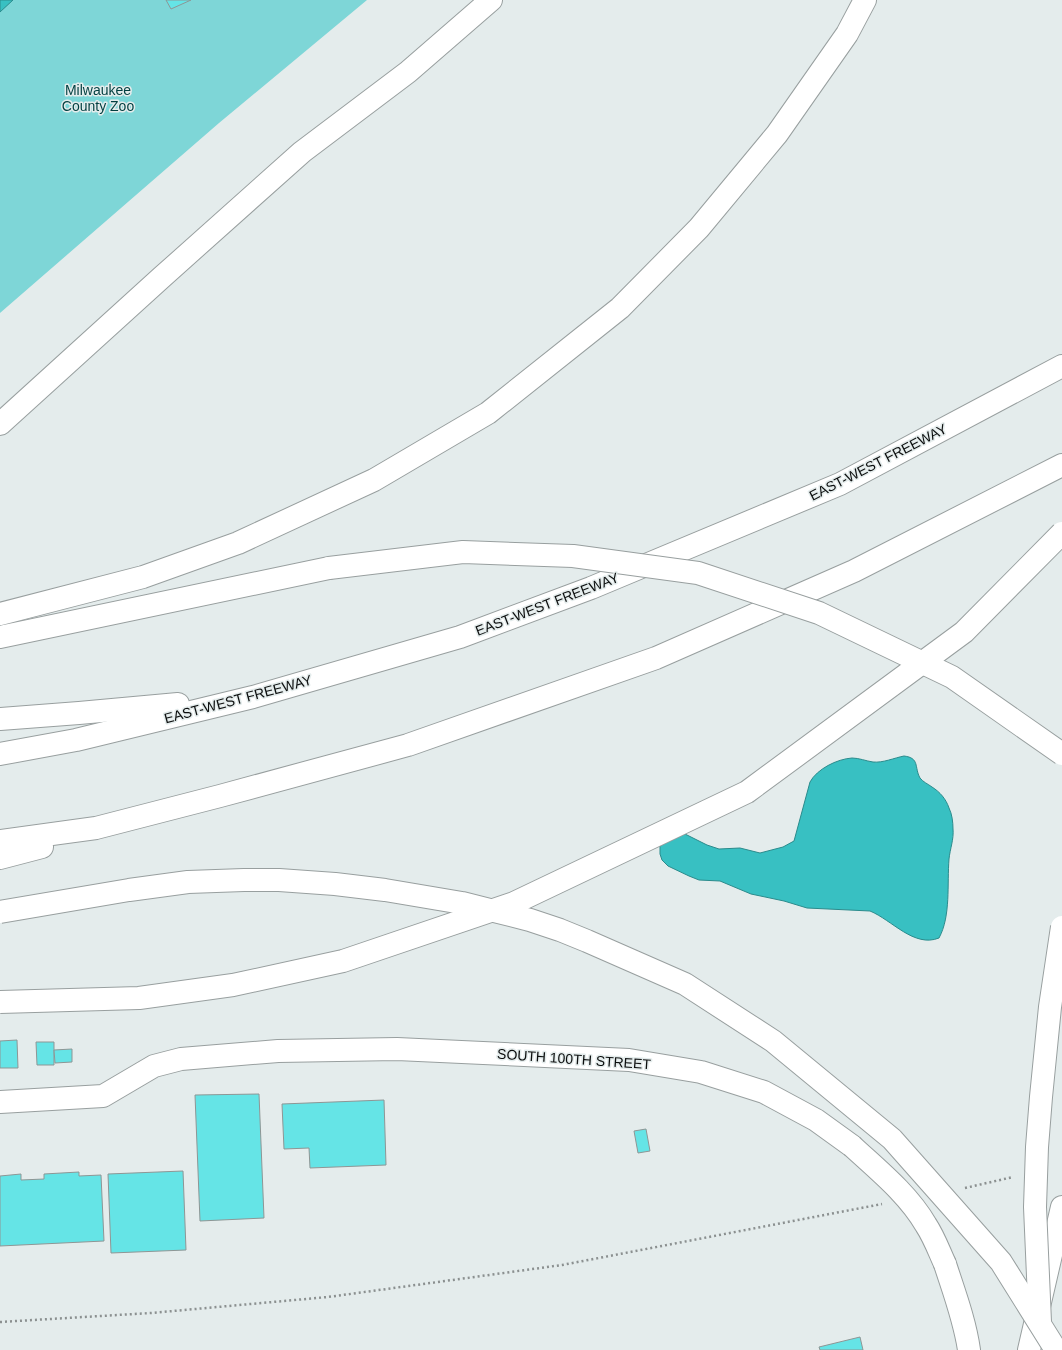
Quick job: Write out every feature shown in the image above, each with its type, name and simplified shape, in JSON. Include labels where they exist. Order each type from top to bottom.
[{"type":"main road","points":[[0,424],[302,152],[408,72],[491,0]]},
{"type":"main road","points":[[0,614],[143,577],[238,543],[374,480],[488,413],[620,308],[698,228],[777,134],[847,34],[865,0]]},
{"type":"main road","name":"EAST-WEST FREEWAY","points":[[0,754],[76,740],[253,697],[460,637],[591,588],[840,484],[1062,366]]},
{"type":"main road","points":[[0,858],[40,847],[96,828],[408,745],[656,658],[854,570],[1062,466]]},
{"type":"main road","points":[[0,1002],[139,998],[233,985],[343,961],[514,903],[747,792],[964,632],[1062,533]]},
{"type":"main road","points":[[0,637],[329,568],[463,552],[573,556],[698,573],[818,614],[952,677],[1062,754]]},
{"type":"main road","points":[[0,719],[253,697]]},
{"type":"main road","points":[[0,841],[96,828]]},
{"type":"main road","points":[[0,912],[121,891],[188,882],[278,880],[335,884],[385,890],[462,903],[530,920],[587,941],[684,984],[773,1041],[892,1139],[1001,1262],[1056,1350]]},
{"type":"main road","points":[[1042,1350],[1035,1207],[1037,1147],[1050,1007],[1062,927]]},
{"type":"main road","name":"SOUTH 100TH STREET","points":[[0,1102],[103,1096],[154,1066],[181,1059],[278,1051],[397,1049],[629,1060],[701,1072],[764,1092],[816,1120],[852,1146],[885,1176],[906,1198],[926,1225],[945,1264],[967,1336],[968,1350]]},
{"type":"main road","points":[[1029,1350],[1060,1216]]},
{"type":"path","points":[[963,1188],[1017,1176]]},
{"type":"path","points":[[0,1322],[151,1312],[359,1293],[562,1265],[886,1203]]},
{"type":"green space","name":"Milwaukee County Zoo","points":[[0,0],[367,0],[219,123],[0,313]]},
{"type":"shaded area","points":[[0,0],[13,0],[0,12]]},
{"type":"shaded area","points":[[904,756],[915,761],[920,778],[938,791],[942,796],[948,805],[952,818],[953,833],[949,859],[947,910],[943,929],[939,938],[930,940],[912,936],[870,911],[807,908],[784,901],[751,894],[720,881],[699,880],[668,866],[662,860],[660,845],[675,832],[685,834],[719,849],[740,848],[760,853],[783,847],[794,841],[810,782],[822,769],[840,760],[852,758],[877,762]]},
{"type":"building","points":[[166,0],[191,0],[171,9]]},
{"type":"building","points":[[17,1040],[18,1068],[0,1068],[0,1041]]},
{"type":"building","points":[[36,1042],[54,1042],[54,1065],[37,1065]]},
{"type":"building","points":[[72,1049],[72,1062],[55,1063],[54,1050]]},
{"type":"building","points":[[259,1094],[264,1218],[200,1221],[195,1095]]},
{"type":"building","points":[[384,1100],[386,1165],[310,1168],[309,1148],[284,1149],[282,1104]]},
{"type":"building","points":[[646,1129],[650,1151],[638,1153],[634,1131]]},
{"type":"building","points":[[183,1171],[186,1250],[111,1253],[108,1174]]},
{"type":"building","points":[[79,1172],[79,1176],[101,1175],[104,1241],[0,1246],[0,1176],[21,1174],[21,1180],[44,1179],[44,1174]]},
{"type":"building","points":[[860,1337],[863,1350],[820,1350],[819,1347]]}]
